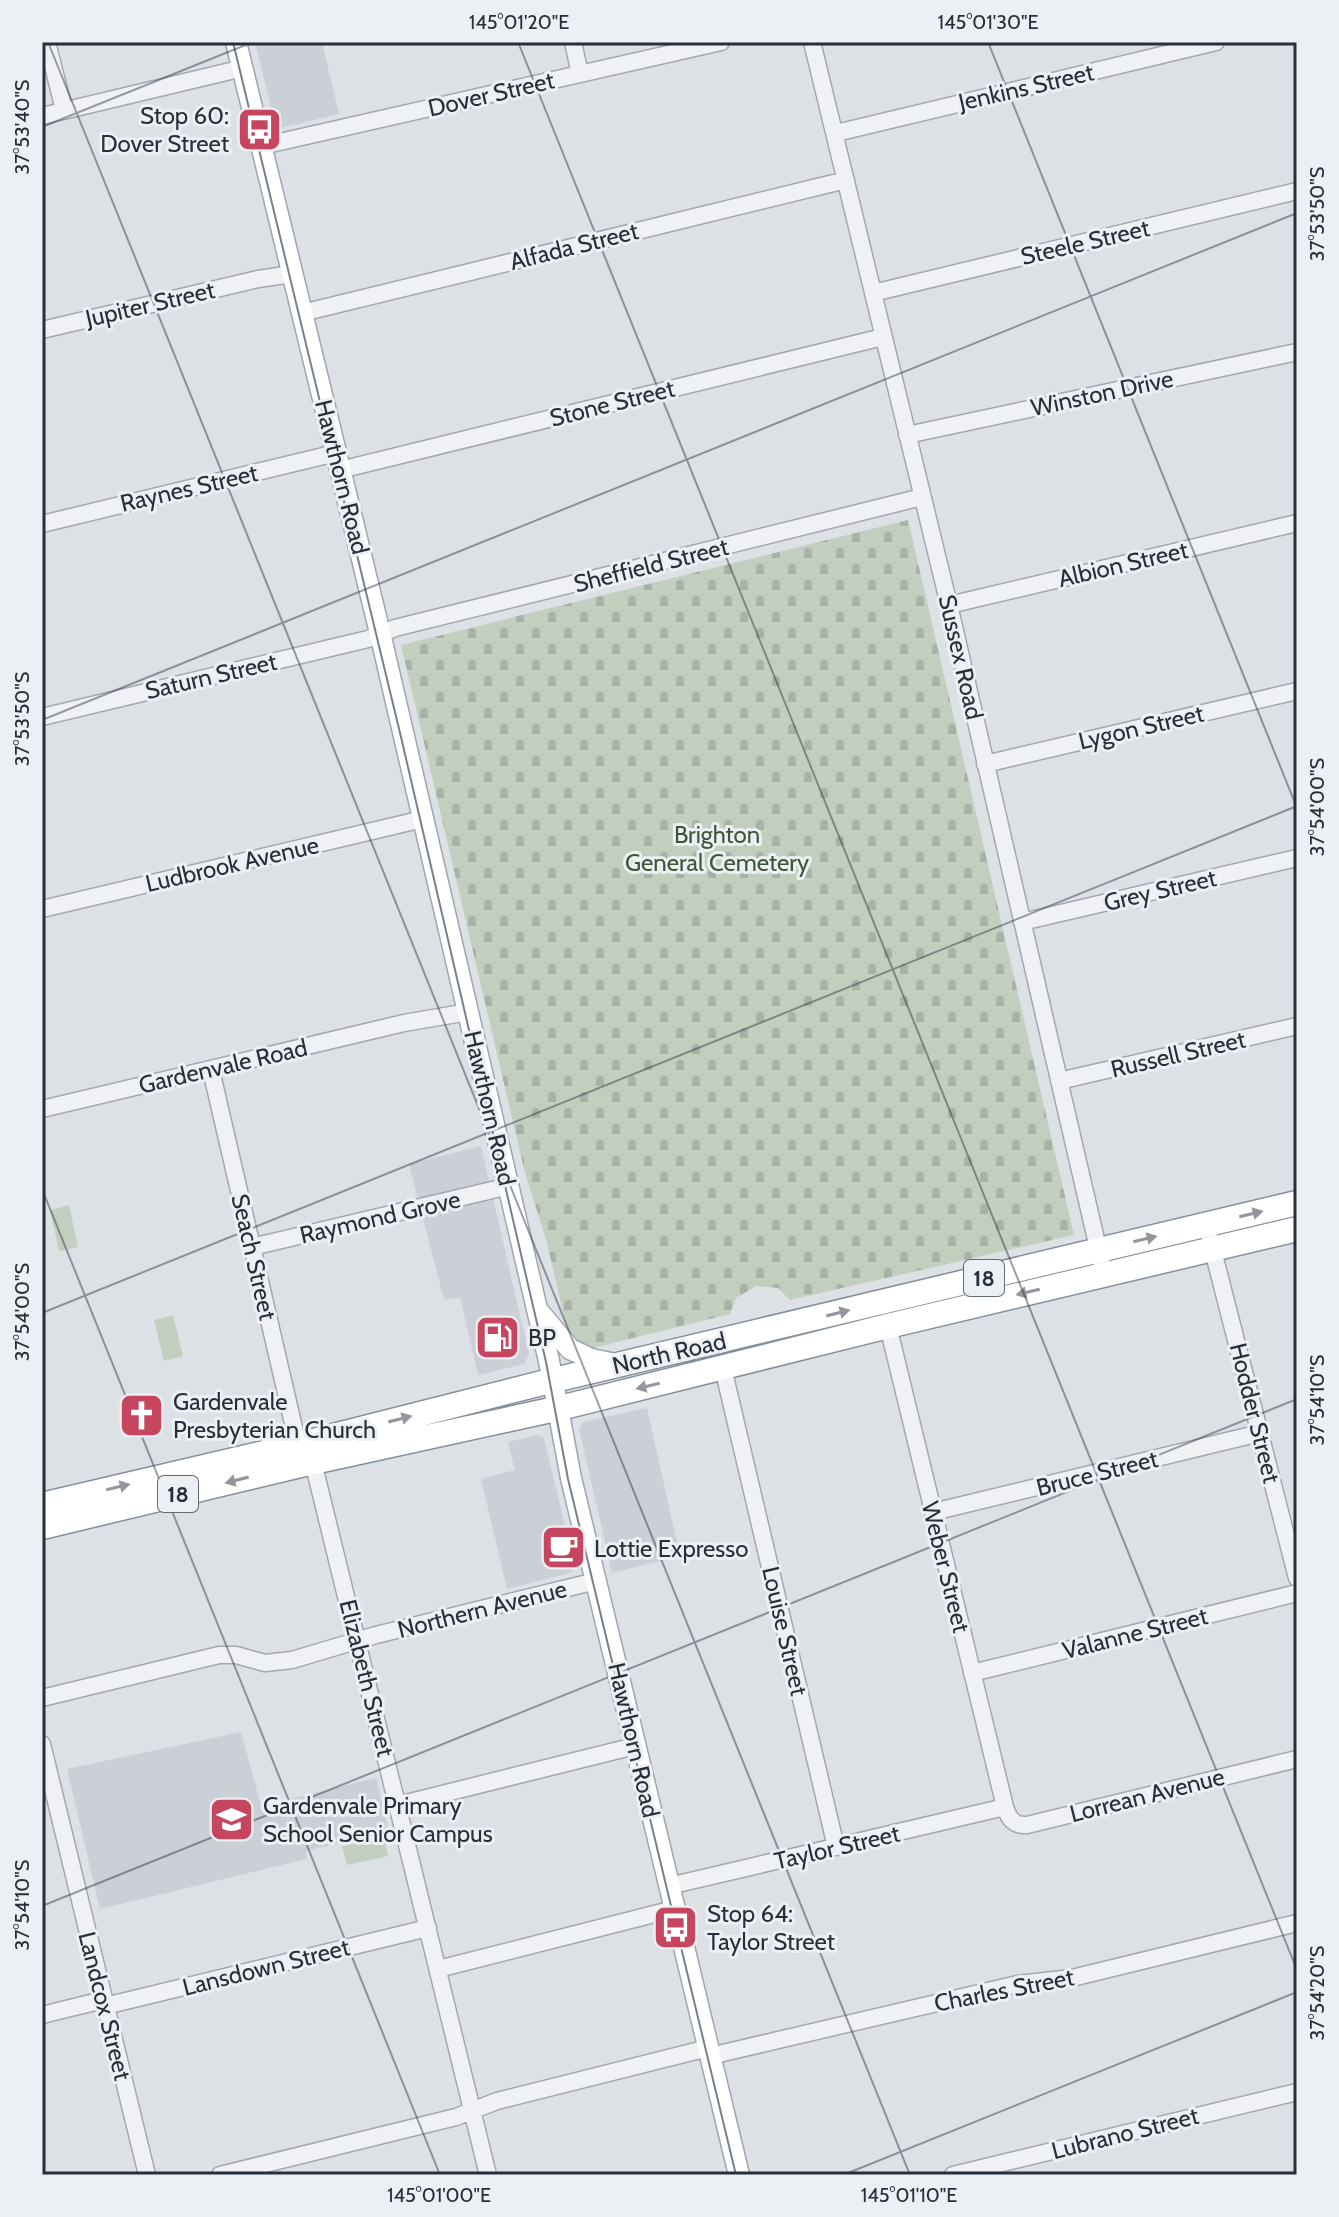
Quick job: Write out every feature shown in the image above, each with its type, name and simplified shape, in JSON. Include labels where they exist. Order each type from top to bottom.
[{"type":"highway","name":"North Road","points":[[1209,1237],[1297,1203]]},
{"type":"highway","name":"North Road","points":[[42,1527],[305,1453],[476,1399],[553,1380],[1209,1237],[1297,1229]]},
{"type":"highway","name":"North Road","points":[[42,1505],[305,1453],[483,1425],[888,1326],[1101,1262]]},
{"type":"highway","points":[[476,1399],[483,1425]]},
{"type":"main road","name":"Hawthorn Road","points":[[236,42],[380,633],[509,1186],[596,1581],[739,2175]]},
{"type":"main road","points":[[537,1310],[570,1349],[591,1359],[618,1365]]},
{"type":"street","points":[[47,42],[64,110]]},
{"type":"street","points":[[573,42],[580,74]]},
{"type":"street","name":"Dover Street","points":[[262,146],[721,42]]},
{"type":"street","name":"Sussex Road","points":[[812,42],[949,605],[1101,1262]]},
{"type":"street","name":"Jenkins Street","points":[[836,133],[1216,42]]},
{"type":"street","points":[[42,116],[243,68]]},
{"type":"street","name":"Alfada Street","points":[[302,313],[846,180]]},
{"type":"street","name":"Steele Street","points":[[873,293],[1297,191]]},
{"type":"street","name":"Jupiter Street","points":[[42,330],[292,270]]},
{"type":"street","name":"Stone Street","points":[[338,462],[883,337]]},
{"type":"street","name":"Winston Drive","points":[[907,435],[1297,352]]},
{"type":"street","name":"Raynes Street","points":[[42,524],[338,462]]},
{"type":"street","name":"Sheffield Street","points":[[380,633],[922,497]]},
{"type":"street","name":"Albion Street","points":[[949,605],[1297,523]]},
{"type":"street","name":"Saturn Street","points":[[42,717],[365,640],[380,633]]},
{"type":"street","name":"Lygon Street","points":[[985,764],[1297,691]]},
{"type":"street","name":"Ludbrook Avenue","points":[[42,909],[423,819]]},
{"type":"street","name":"Grey Street","points":[[1022,922],[1297,858]]},
{"type":"street","name":"Gardenvale Road","points":[[42,1109],[466,1006]]},
{"type":"street","name":"Russell Street","points":[[1059,1081],[1297,1026]]},
{"type":"street","name":"Seach Street","points":[[211,1070],[305,1453]]},
{"type":"street","name":"Raymond Grove","points":[[252,1247],[509,1186]]},
{"type":"street","name":"Hodder Street","points":[[1209,1237],[1293,1545],[1297,1578]]},
{"type":"street","name":"Weber Street","points":[[888,1326],[1005,1807]]},
{"type":"street","name":"Louise Street","points":[[723,1368],[836,1847]]},
{"type":"street","name":"Bruce Street","points":[[933,1512],[1260,1433]]},
{"type":"street","name":"Elizabeth Street","points":[[305,1453],[358,1641],[488,2175]]},
{"type":"street","name":"Northern Avenue","points":[[42,1698],[219,1655],[236,1655],[257,1662],[273,1663],[596,1581]]},
{"type":"street","name":"Valanne Street","points":[[972,1673],[1297,1593]]},
{"type":"street","name":"Landcox Street","points":[[42,1744],[46,1775],[147,2175]]},
{"type":"street","points":[[398,1805],[635,1746]]},
{"type":"street","name":"Lorrean Avenue","points":[[1005,1807],[1011,1820],[1027,1825],[1297,1759]]},
{"type":"street","name":"Taylor Street","points":[[669,1886],[1005,1807]]},
{"type":"street","points":[[438,1969],[674,1909]]},
{"type":"street","name":"Charles Street","points":[[220,2175],[456,2117],[497,2101],[1018,1984],[1072,1978],[1297,1923]]},
{"type":"street","name":"Lansdown Street","points":[[42,2015],[428,1928]]},
{"type":"street","name":"Lubrano Street","points":[[953,2175],[1297,2092]]},
{"type":"shaded area","points":[[255,42],[322,42],[339,114],[281,128],[275,124]]},
{"type":"shaded area","points":[[481,1146],[529,1354],[524,1364],[478,1375],[460,1297],[444,1300],[409,1164]]},
{"type":"shaded area","points":[[647,1408],[680,1556],[612,1573],[579,1429],[583,1422]]},
{"type":"shaded area","points":[[538,1435],[544,1438],[575,1567],[570,1573],[507,1589],[481,1479],[515,1470],[508,1442]]},
{"type":"shaded area","name":"Gardenvale Primary School Senior Campus","points":[[241,1732],[261,1806],[376,1778],[389,1831],[306,1851],[307,1859],[100,1909],[67,1769]]},
{"type":"green space","name":"Brighton General Cemetery","points":[[908,520],[1074,1235],[790,1300],[778,1288],[756,1286],[736,1298],[730,1314],[593,1348],[576,1341],[566,1325],[546,1239],[525,1173],[401,645]]},
{"type":"green space","points":[[69,1205],[78,1247],[59,1251],[50,1210]]},
{"type":"green space","points":[[173,1315],[183,1356],[164,1361],[154,1320]]},
{"type":"green space","points":[[384,1837],[388,1856],[347,1865],[342,1846]]},
{"type":"tram line","points":[[233,42],[401,737],[546,1362],[568,1479],[736,2175]]},
{"type":"place","name":"Stop 60: Dover Street","points":[[260,129]]},
{"type":"place","name":"BP","points":[[497,1337]]},
{"type":"place","name":"Gardenvale Presbyterian Church","points":[[142,1415]]},
{"type":"place","name":"Lottie Expresso","points":[[563,1548]]},
{"type":"place","name":"Gardenvale Primary School Senior Campus","points":[[232,1819]]},
{"type":"place","name":"Stop 64: Taylor Street","points":[[676,1927]]}]
